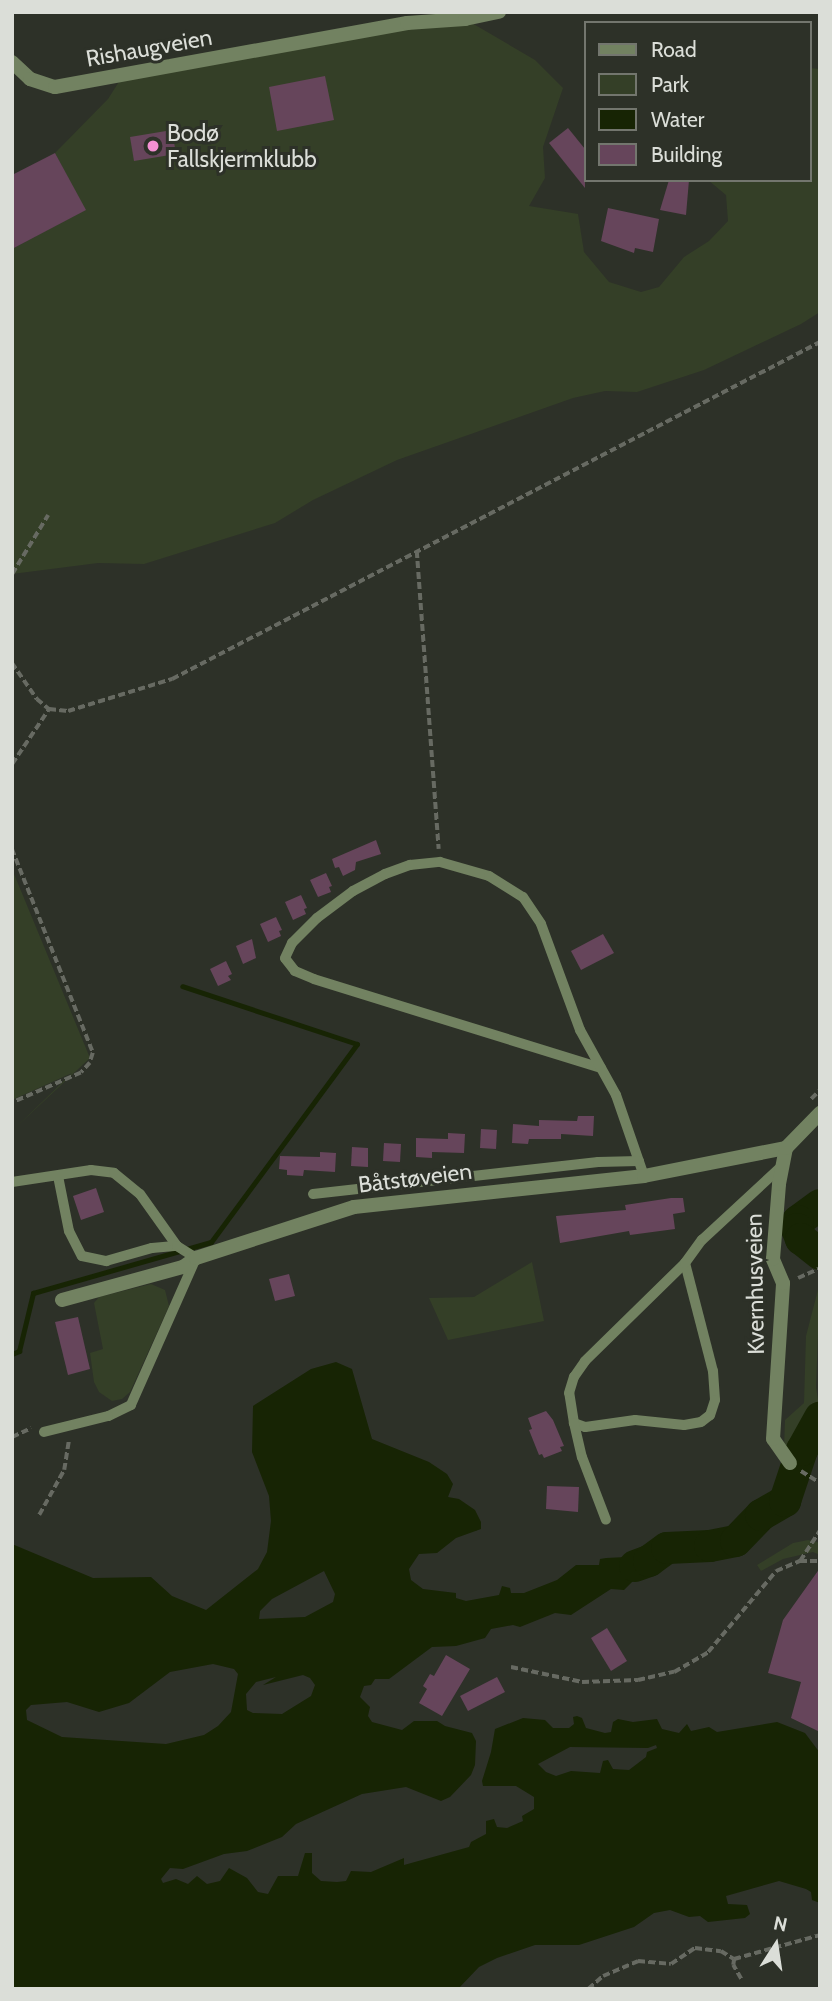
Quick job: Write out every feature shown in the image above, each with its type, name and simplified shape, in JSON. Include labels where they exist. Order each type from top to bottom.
[{"type":"street","name":"Rishaugveien","points":[[12,62],[30,79],[55,87],[407,23],[465,19],[499,12]]},
{"type":"street","points":[[786,1148],[820,1113]]},
{"type":"street","name":"Kvernhusveien","points":[[786,1148],[773,1259],[783,1283],[773,1439],[790,1463]]},
{"type":"street","name":"Båtstøveien","points":[[62,1300],[170,1271],[196,1258],[354,1208],[644,1176],[786,1148]]},
{"type":"lane","points":[[601,1069],[314,979],[295,971],[285,958],[292,943],[317,918],[353,891],[410,865],[440,862],[489,876],[523,897],[541,924],[580,1030],[616,1095],[644,1176]]},
{"type":"lane","points":[[313,1194],[598,1162],[639,1161]]},
{"type":"lane","points":[[606,1520],[582,1457],[574,1423],[569,1393],[574,1377],[585,1362],[685,1263],[702,1240],[783,1165]]},
{"type":"lane","points":[[12,1182],[91,1170],[104,1171],[125,1179],[140,1194],[177,1246],[196,1258],[131,1405],[121,1412],[44,1432]]},
{"type":"lane","points":[[58,1176],[69,1231],[82,1256],[106,1261],[152,1248],[177,1246]]},
{"type":"lane","points":[[574,1423],[585,1427],[635,1420],[684,1425],[701,1422],[710,1415],[715,1400],[713,1371],[685,1263]]},
{"type":"path","points":[[12,663],[37,699],[49,709],[68,711],[172,679],[820,342]]},
{"type":"path","points":[[12,574],[48,515]]},
{"type":"path","points":[[417,551],[440,862]]},
{"type":"path","points":[[12,764],[49,709]]},
{"type":"path","points":[[12,849],[93,1053],[90,1063],[81,1073],[12,1103]]},
{"type":"path","points":[[783,1283],[820,1268]]},
{"type":"path","points":[[39,1515],[64,1470],[68,1427]]},
{"type":"path","points":[[803,1472],[820,1483]]},
{"type":"path","points":[[800,1561],[820,1530]]},
{"type":"path","points":[[511,1667],[582,1682],[638,1680],[674,1672],[708,1652],[768,1577],[800,1561],[820,1561]]},
{"type":"path","points":[[588,1989],[603,1976],[638,1961],[671,1964],[695,1948],[721,1951],[734,1959],[820,1935]]},
{"type":"path","points":[[734,1959],[733,1965],[741,1979]]},
{"type":"green space","points":[[465,19],[535,60],[563,88],[543,147],[545,178],[529,206],[578,214],[584,252],[609,282],[641,292],[659,287],[684,257],[709,241],[728,221],[726,195],[710,182],[811,182],[811,68],[820,69],[820,312],[801,324],[704,370],[637,392],[605,391],[573,398],[397,460],[313,500],[275,523],[144,564],[98,563],[12,574],[12,249],[85,210],[55,153],[108,99],[122,77]]},
{"type":"green space","points":[[12,869],[90,1058],[12,1131],[72,1073],[12,1100]]},
{"type":"green space","points":[[532,1262],[544,1321],[448,1340],[429,1298],[474,1297]]},
{"type":"green space","points":[[820,1282],[816,1387],[820,1413],[795,1459],[784,1449],[785,1420],[804,1403],[806,1336]]},
{"type":"green space","points":[[151,1284],[165,1290],[169,1306],[130,1392],[122,1399],[112,1401],[99,1392],[94,1382],[90,1353],[103,1349],[94,1303],[99,1297]]},
{"type":"green space","points":[[808,1540],[820,1543],[820,1555],[813,1552],[783,1559],[761,1571],[757,1565],[793,1543]]},
{"type":"water","points":[[336,1362],[352,1369],[372,1439],[429,1462],[447,1474],[453,1484],[448,1497],[459,1499],[475,1510],[481,1522],[481,1529],[456,1538],[437,1553],[419,1554],[409,1569],[411,1580],[423,1589],[456,1593],[456,1598],[466,1601],[499,1595],[502,1586],[510,1588],[511,1593],[524,1593],[557,1580],[576,1565],[599,1565],[600,1559],[606,1558],[626,1557],[633,1562],[637,1577],[624,1590],[611,1589],[571,1615],[555,1613],[520,1627],[513,1625],[491,1629],[485,1638],[456,1646],[432,1647],[389,1679],[375,1679],[371,1685],[364,1686],[360,1697],[370,1707],[368,1716],[372,1722],[402,1730],[414,1721],[437,1721],[445,1726],[472,1733],[476,1741],[475,1765],[471,1775],[450,1797],[441,1801],[406,1787],[362,1794],[296,1824],[282,1837],[247,1851],[224,1854],[183,1869],[170,1868],[161,1879],[163,1883],[176,1879],[188,1884],[197,1876],[207,1884],[220,1881],[229,1868],[247,1878],[258,1892],[268,1894],[278,1876],[298,1876],[305,1853],[312,1853],[312,1873],[321,1881],[337,1882],[346,1881],[351,1871],[371,1872],[404,1858],[404,1865],[469,1847],[471,1842],[486,1834],[486,1821],[494,1819],[497,1827],[507,1828],[523,1821],[522,1816],[534,1809],[534,1797],[516,1786],[483,1786],[482,1781],[495,1729],[523,1718],[545,1720],[553,1728],[569,1728],[574,1724],[573,1717],[577,1716],[582,1718],[586,1728],[605,1733],[611,1732],[613,1722],[618,1719],[633,1722],[657,1719],[662,1729],[679,1733],[687,1724],[691,1731],[709,1727],[717,1732],[777,1722],[805,1733],[820,1753],[820,1903],[812,1900],[811,1892],[806,1889],[779,1881],[726,1896],[728,1904],[747,1905],[750,1914],[745,1918],[708,1922],[700,1916],[689,1917],[670,1910],[654,1913],[634,1927],[579,1945],[535,1945],[497,1958],[479,1967],[458,1989],[12,1989],[12,1544],[93,1578],[151,1577],[172,1596],[206,1610],[258,1569],[267,1552],[271,1521],[269,1496],[252,1452],[253,1406],[311,1369]],"holes":[[[324,1571],[335,1594],[333,1602],[305,1617],[259,1619],[260,1611],[272,1599]],[[213,1664],[234,1669],[238,1674],[231,1712],[218,1726],[204,1735],[166,1744],[62,1737],[27,1720],[26,1710],[31,1705],[67,1702],[99,1712],[129,1703],[170,1672]],[[303,1675],[310,1678],[315,1685],[311,1696],[282,1714],[253,1713],[247,1710],[246,1694],[256,1682],[276,1677],[263,1685]],[[656,1745],[657,1748],[647,1752],[646,1757],[629,1770],[613,1769],[608,1760],[603,1761],[600,1773],[571,1771],[556,1776],[546,1772],[538,1764],[570,1747],[648,1748]]]},
{"type":"building","points":[[325,76],[334,120],[277,131],[269,87]]},
{"type":"building","points":[[568,128],[584,148],[585,188],[549,143]]},
{"type":"building","name":"Bodø Fallskjermklubb","points":[[172,130],[176,154],[134,161],[130,137]]},
{"type":"building","points":[[55,153],[86,210],[12,249],[12,175]]},
{"type":"building","points":[[668,182],[689,182],[686,215],[660,210]]},
{"type":"building","points":[[608,208],[659,219],[653,252],[635,248],[634,253],[601,241]]},
{"type":"building","points":[[376,840],[381,854],[356,862],[355,870],[343,876],[339,867],[335,868],[332,859]]},
{"type":"building","points":[[326,873],[332,886],[329,887],[331,892],[318,897],[310,880]]},
{"type":"building","points":[[301,895],[307,908],[304,909],[306,914],[293,920],[285,902]]},
{"type":"building","points":[[276,917],[282,930],[279,931],[281,936],[268,942],[260,924]]},
{"type":"building","points":[[603,934],[614,953],[581,970],[571,951]]},
{"type":"building","points":[[252,939],[256,958],[243,964],[236,946]]},
{"type":"building","points":[[226,961],[232,974],[228,976],[231,980],[218,986],[210,969]]},
{"type":"building","points":[[578,1116],[594,1116],[593,1136],[561,1134],[561,1139],[529,1139],[528,1144],[512,1143],[513,1124],[539,1126],[539,1120],[577,1121]]},
{"type":"building","points":[[481,1129],[497,1130],[496,1149],[480,1148]]},
{"type":"building","points":[[448,1133],[465,1134],[464,1153],[432,1152],[432,1158],[416,1157],[416,1138],[448,1139]]},
{"type":"building","points":[[384,1143],[401,1144],[400,1162],[383,1161]]},
{"type":"building","points":[[352,1147],[368,1148],[368,1167],[351,1166]]},
{"type":"building","points":[[320,1152],[336,1153],[335,1172],[304,1170],[303,1176],[287,1175],[287,1170],[279,1169],[280,1156],[320,1157]]},
{"type":"building","points":[[96,1188],[104,1212],[81,1220],[73,1196]]},
{"type":"building","points":[[683,1198],[685,1212],[673,1214],[675,1229],[630,1235],[629,1231],[560,1243],[556,1216],[626,1210],[625,1205]]},
{"type":"building","points":[[289,1274],[295,1296],[275,1301],[269,1279]]},
{"type":"building","points":[[78,1317],[90,1369],[68,1375],[55,1322]]},
{"type":"building","points":[[546,1411],[553,1420],[564,1446],[560,1447],[562,1451],[544,1458],[542,1454],[539,1455],[529,1430],[532,1429],[528,1418]]},
{"type":"building","points":[[547,1486],[579,1487],[578,1512],[546,1509]]},
{"type":"building","points":[[820,1568],[820,1732],[791,1718],[801,1682],[768,1673],[783,1620]]},
{"type":"building","points":[[607,1628],[627,1661],[611,1671],[591,1638]]},
{"type":"building","points":[[446,1655],[470,1669],[442,1716],[419,1703],[427,1689],[423,1686],[430,1674],[434,1676]]},
{"type":"building","points":[[497,1677],[505,1692],[468,1711],[460,1696]]},
{"type":"waterway","points":[[12,1354],[19,1351],[33,1293],[211,1242],[357,1044],[182,986]]},
{"type":"waterway","points":[[820,1205],[798,1221],[797,1229],[801,1239],[820,1254]]},
{"type":"waterway","points":[[635,1566],[649,1561],[667,1548],[710,1546],[736,1541],[761,1515],[785,1501],[802,1450],[820,1418]]},
{"type":"place","name":"Bodø Fallskjermklubb","points":[[153,146]]}]
